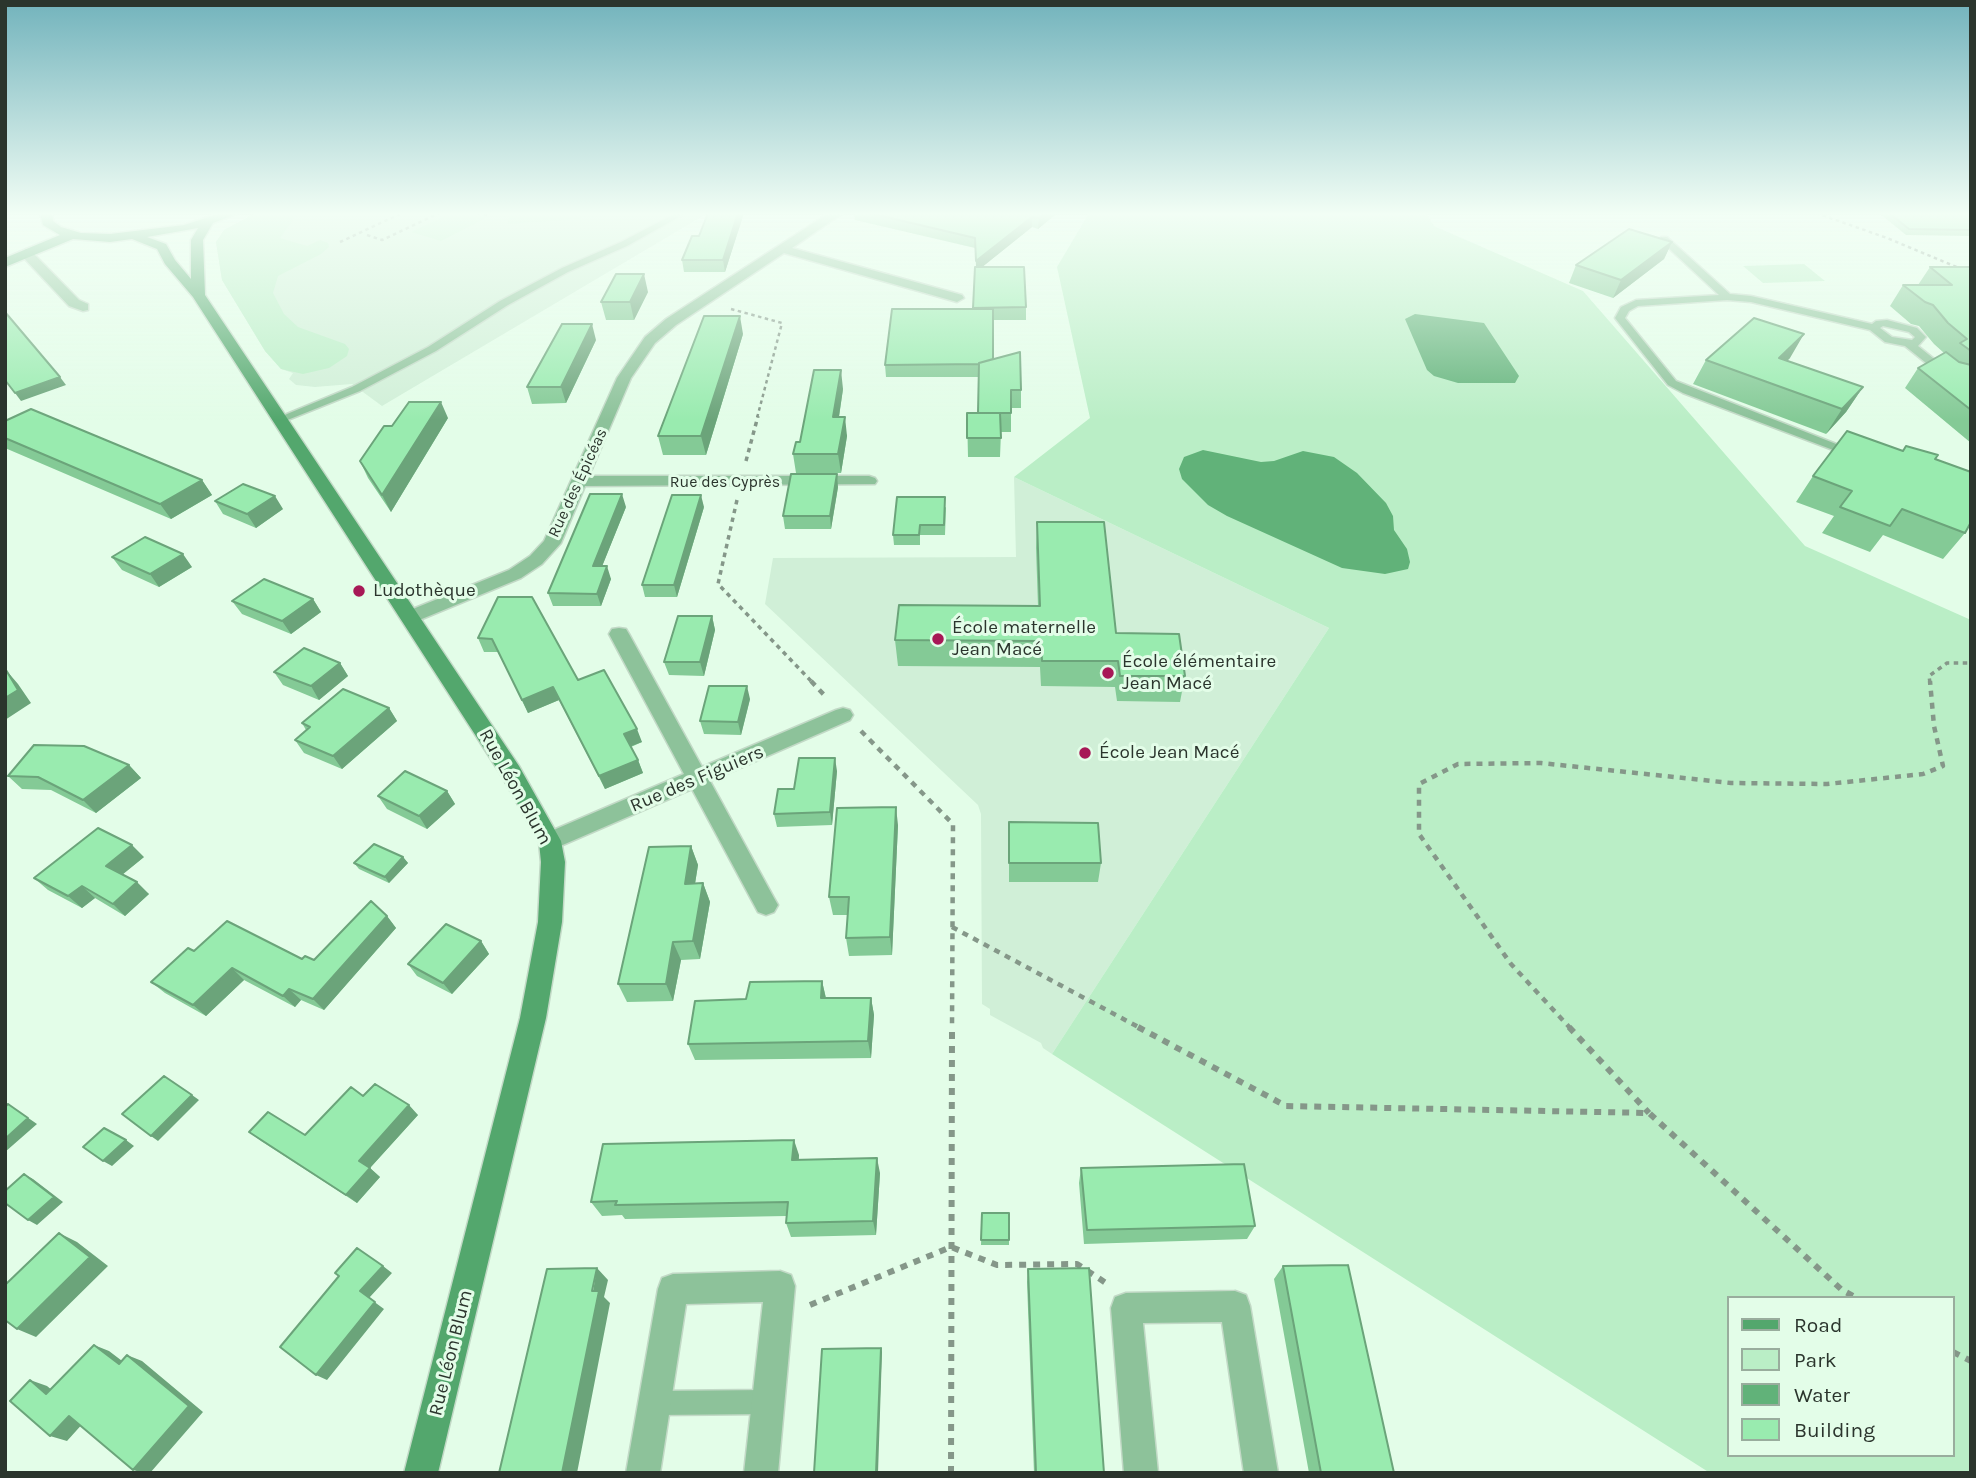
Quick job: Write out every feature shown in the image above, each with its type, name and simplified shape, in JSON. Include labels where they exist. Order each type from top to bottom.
[{"type":"main road","name":"Rue Léon Blum","points":[[187,282],[281,419],[511,772],[550,841],[553,862],[550,922],[533,1018],[421,1473]]},
{"type":"main road","points":[[198,282],[198,295]]},
{"type":"street","points":[[54,282],[74,303],[83,307]]},
{"type":"street","name":"Rue des Épicéas","points":[[410,617],[515,574],[536,560],[552,543],[624,378],[637,356],[671,322],[732,282]]},
{"type":"street","points":[[900,282],[957,298]]},
{"type":"street","name":"Rue des Cyprès","points":[[581,481],[869,481]]},
{"type":"street","points":[[619,634],[766,905]]},
{"type":"street","name":"Rue des Figuiers","points":[[550,841],[843,715]]},
{"type":"street","points":[[643,1473],[673,1289],[780,1286],[761,1473]]},
{"type":"street","points":[[1141,1473],[1126,1308],[1235,1306],[1261,1473]]},
{"type":"lane","points":[[281,419],[356,389],[432,349],[504,303],[543,282]]},
{"type":"lane","points":[[1711,282],[1727,297]]},
{"type":"lane","points":[[1870,459],[1822,444],[1679,387],[1672,383],[1620,318],[1625,309],[1636,303],[1727,297],[1751,299],[1874,328],[1889,340],[1915,343],[1921,337],[1905,326],[1880,323],[1874,328]]},
{"type":"lane","points":[[1908,343],[1950,377],[1971,384]]},
{"type":"lane","points":[[654,1404],[768,1402]]},
{"type":"path","points":[[703,301],[782,323],[718,584],[843,715],[953,824],[951,1473]]},
{"type":"path","points":[[1853,1296],[1842,1290],[1649,1113],[1511,964],[1419,834],[1419,784],[1458,764],[1541,763],[1731,783],[1827,784],[1923,774],[1943,766],[1934,726],[1929,676],[1947,663],[1971,663]]},
{"type":"path","points":[[952,927],[1286,1106],[1649,1113]]},
{"type":"path","points":[[776,1319],[951,1247],[997,1265],[1077,1264],[1110,1286],[1126,1308]]},
{"type":"path","points":[[1955,1353],[1971,1361]]},
{"type":"shaded area","points":[[223,282],[591,282],[382,406],[352,384],[315,387],[296,385],[289,379],[293,373],[281,369],[265,351]]},
{"type":"shaded area","name":"École Jean Macé","points":[[1014,477],[1329,628],[1052,1054],[1043,1048],[1041,1043],[990,1015],[990,1009],[982,1004],[981,814],[978,805],[765,604],[773,558],[1016,557]]},
{"type":"green space","points":[[223,282],[276,282],[273,293],[284,314],[298,327],[345,344],[349,349],[347,356],[329,368],[303,374],[281,369],[265,351]]},
{"type":"green space","points":[[1060,282],[1562,282],[1583,291],[1805,546],[1971,620],[1971,1473],[1710,1473],[1052,1054],[1329,628],[1014,477],[1090,418]]},
{"type":"water","points":[[1415,314],[1484,323],[1519,376],[1515,383],[1458,383],[1434,376],[1427,370],[1405,319]]},
{"type":"water","points":[[1203,450],[1261,462],[1274,461],[1303,451],[1334,457],[1357,473],[1386,503],[1393,516],[1394,530],[1407,549],[1410,562],[1408,569],[1385,574],[1342,568],[1208,505],[1182,479],[1179,469],[1184,457]]},
{"type":"building","points":[[612,282],[640,282],[630,302],[601,302]]},
{"type":"building","points":[[974,282],[1025,282],[1026,307],[973,308]]},
{"type":"building","points":[[1948,282],[1971,282],[1971,351],[1960,343],[1967,339],[1948,323],[1933,305],[1903,285],[1952,285]]},
{"type":"building","points":[[892,309],[993,309],[993,359],[979,364],[885,365]]},
{"type":"building","points":[[5,312],[60,377],[15,393],[5,380]]},
{"type":"building","points":[[704,316],[740,316],[701,436],[658,436]]},
{"type":"building","points":[[1754,318],[1804,334],[1779,358],[1863,387],[1842,409],[1706,360]]},
{"type":"building","points":[[562,324],[592,324],[561,387],[527,387]]},
{"type":"building","points":[[1020,352],[1021,390],[1011,390],[1011,413],[978,413],[979,363]]},
{"type":"building","points":[[1946,352],[1959,362],[1971,365],[1971,410],[1918,368]]},
{"type":"building","points":[[814,370],[841,370],[833,417],[845,417],[838,454],[793,454],[796,442],[800,442]]},
{"type":"building","points":[[409,402],[441,402],[382,495],[360,461],[384,426],[392,426]]},
{"type":"building","points":[[31,409],[202,480],[160,504],[5,438],[5,421]]},
{"type":"building","points":[[967,413],[1000,413],[1001,438],[967,438]]},
{"type":"building","points":[[1847,431],[1903,451],[1906,446],[1938,455],[1935,459],[1971,472],[1971,522],[1965,533],[1902,509],[1890,526],[1840,507],[1852,491],[1813,476]]},
{"type":"building","points":[[791,474],[837,474],[830,516],[783,516]]},
{"type":"building","points":[[243,484],[275,496],[247,514],[215,501]]},
{"type":"building","points":[[590,494],[622,494],[593,566],[607,566],[597,594],[548,593]]},
{"type":"building","points":[[672,495],[701,495],[674,585],[642,585]]},
{"type":"building","points":[[897,497],[945,497],[944,525],[920,525],[919,535],[893,535]]},
{"type":"building","points":[[1037,522],[1104,522],[1116,633],[1179,634],[1185,676],[1120,676],[1118,661],[1042,661],[1041,641],[895,640],[899,605],[1040,606]]},
{"type":"building","points":[[145,537],[183,554],[150,574],[112,557]]},
{"type":"building","points":[[264,579],[313,599],[282,621],[232,601]]},
{"type":"building","points":[[498,597],[532,597],[578,680],[604,670],[637,729],[624,734],[638,760],[599,776],[553,687],[522,700],[492,639],[478,638]]},
{"type":"building","points":[[678,616],[712,616],[700,662],[664,662]]},
{"type":"building","points":[[304,648],[340,663],[311,686],[274,672]]},
{"type":"building","points":[[5,671],[18,690],[5,698]]},
{"type":"building","points":[[709,686],[747,686],[738,722],[700,721]]},
{"type":"building","points":[[343,689],[389,708],[333,756],[295,740],[310,727],[302,723]]},
{"type":"building","points":[[34,745],[84,746],[129,765],[83,800],[38,777],[8,776]]},
{"type":"building","points":[[799,758],[835,758],[830,812],[774,814],[778,789],[794,789]]},
{"type":"building","points":[[405,771],[447,791],[419,816],[378,796]]},
{"type":"building","points":[[896,807],[890,937],[846,938],[849,897],[829,897],[837,808]]},
{"type":"building","points":[[1009,822],[1098,823],[1101,863],[1009,863]]},
{"type":"building","points":[[98,828],[132,845],[106,866],[137,882],[113,904],[82,886],[68,896],[34,878]]},
{"type":"building","points":[[374,844],[403,857],[385,877],[354,863]]},
{"type":"building","points":[[691,846],[685,884],[703,883],[693,941],[673,942],[666,984],[618,984],[649,847]]},
{"type":"building","points":[[371,901],[387,916],[313,999],[289,989],[283,996],[232,968],[193,1005],[151,982],[188,948],[194,951],[227,921],[302,959],[305,956],[314,960]]},
{"type":"building","points":[[446,924],[481,941],[443,983],[408,964]]},
{"type":"building","points":[[822,981],[821,998],[871,998],[868,1041],[688,1044],[695,1001],[746,999],[750,982]]},
{"type":"building","points":[[164,1076],[192,1095],[151,1136],[122,1114]]},
{"type":"building","points":[[375,1084],[409,1105],[359,1161],[370,1168],[346,1195],[249,1132],[268,1112],[305,1135],[351,1087],[363,1096]]},
{"type":"building","points":[[8,1104],[28,1118],[5,1139],[5,1107]]},
{"type":"building","points":[[104,1128],[126,1140],[103,1161],[83,1147]]},
{"type":"building","points":[[794,1140],[792,1160],[877,1158],[873,1221],[786,1223],[788,1202],[615,1205],[617,1201],[591,1202],[603,1144]]},
{"type":"building","points":[[1244,1164],[1255,1226],[1087,1230],[1081,1168]]},
{"type":"building","points":[[24,1174],[54,1197],[28,1220],[5,1203],[5,1191]]},
{"type":"building","points":[[982,1213],[1009,1213],[1009,1240],[981,1240]]},
{"type":"building","points":[[59,1233],[90,1257],[17,1329],[5,1320],[5,1285]]},
{"type":"building","points":[[357,1248],[383,1266],[360,1291],[375,1302],[316,1375],[280,1347],[339,1276],[335,1273]]},
{"type":"building","points":[[1348,1265],[1394,1473],[1321,1473],[1283,1266]]},
{"type":"building","points":[[597,1268],[592,1291],[599,1291],[562,1473],[499,1473],[547,1269]]},
{"type":"building","points":[[1089,1268],[1104,1473],[1036,1473],[1028,1269]]},
{"type":"building","points":[[94,1345],[119,1364],[127,1355],[189,1406],[133,1470],[69,1416],[50,1436],[10,1401],[30,1380],[46,1394]]},
{"type":"building","points":[[881,1348],[876,1473],[814,1473],[822,1349]]},
{"type":"place","name":"Ludothèque","points":[[359,591]]},
{"type":"place","name":"École maternelle Jean Macé","points":[[938,639]]},
{"type":"place","name":"École élémentaire Jean Macé","points":[[1108,673]]},
{"type":"place","name":"École Jean Macé","points":[[1085,753]]}]
